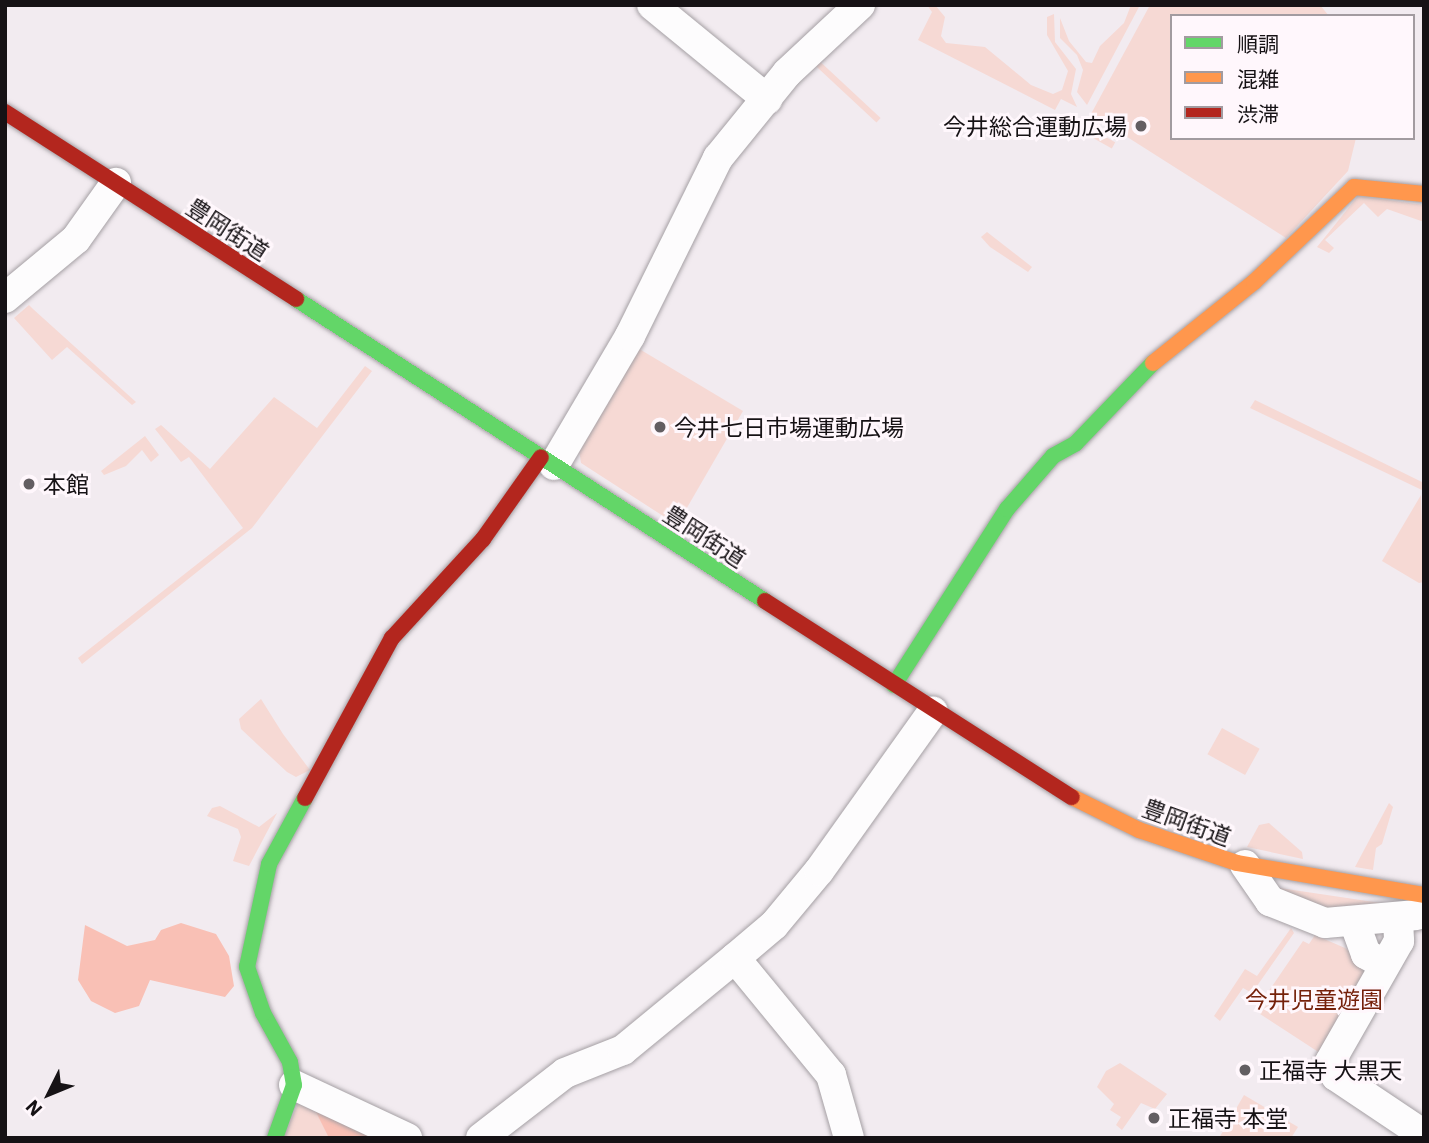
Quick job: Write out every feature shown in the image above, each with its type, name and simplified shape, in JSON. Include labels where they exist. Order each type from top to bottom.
[{"type":"main road","name":"豊岡街道","points":[[5,112],[1037,777],[1111,817],[1171,843],[1245,865],[1424,895]]},
{"type":"main road","points":[[894,685],[1007,509],[1053,456],[1076,443],[1131,381],[1254,282],[1354,187],[1424,194]]},
{"type":"main road","points":[[275,1138],[294,1085],[290,1062],[263,1013],[247,967],[269,864],[392,638],[483,539],[547,461]]},
{"type":"street","points":[[652,5],[767,99]]},
{"type":"street","points":[[547,461],[630,336],[718,158],[809,51],[860,5]]},
{"type":"street","points":[[5,298],[76,239],[116,183]]},
{"type":"street","points":[[481,1138],[565,1073],[624,1050],[774,925],[804,891],[933,710]]},
{"type":"street","points":[[1245,865],[1270,901],[1325,923],[1355,924],[1411,916]]},
{"type":"street","points":[[1411,916],[1331,1057],[1331,1070],[1424,1135]]},
{"type":"street","points":[[1355,924],[1366,954],[1383,964]]},
{"type":"street","points":[[735,958],[831,1075],[849,1138]]},
{"type":"street","points":[[294,1085],[407,1138]]},
{"type":"green space","points":[[927,5],[935,5],[945,17],[941,36],[946,43],[985,47],[1031,85],[1053,94],[1062,90],[1068,71],[1047,35],[1047,17],[1054,14],[1055,42],[1076,69],[1071,94],[1077,107],[1061,99],[1055,110],[918,40],[932,12]]},
{"type":"green space","points":[[1131,5],[1140,5],[1087,105],[1077,92],[1083,70],[1077,55],[1060,38],[1060,18],[1069,41],[1086,62],[1092,63],[1100,46],[1124,23]]},
{"type":"green space","name":"今井総合運動広場","points":[[1150,5],[1320,5],[1327,14],[1170,14],[1170,140],[1356,140],[1348,171],[1286,238],[1091,114]]},
{"type":"green space","points":[[814,56],[881,118],[876,122],[810,60]]},
{"type":"green space","points":[[1075,120],[1115,142],[1112,148],[1072,126]]},
{"type":"green space","points":[[1358,196],[1424,205],[1424,222],[1387,209],[1378,217],[1364,203],[1325,240],[1334,248],[1329,253],[1317,247]]},
{"type":"green space","points":[[987,232],[1032,267],[1028,272],[990,247],[981,237]]},
{"type":"green space","points":[[29,305],[136,402],[132,405],[67,347],[52,360],[14,318]]},
{"type":"green space","name":"今井七日市場運動広場","points":[[636,347],[743,411],[677,525],[581,463],[578,443]]},
{"type":"green space","points":[[365,366],[372,371],[252,528],[82,664],[78,658],[243,528],[189,457],[181,462],[155,429],[161,425],[210,469],[274,397],[317,428]]},
{"type":"green space","points":[[1255,400],[1424,483],[1424,491],[1250,408]]},
{"type":"green space","points":[[145,436],[159,455],[151,462],[142,450],[126,466],[104,475],[101,471]]},
{"type":"green space","points":[[1421,495],[1424,582],[1419,583],[1382,561]]},
{"type":"green space","points":[[261,699],[310,770],[296,777],[287,772],[241,729],[239,719]]},
{"type":"green space","points":[[1222,728],[1260,749],[1245,775],[1207,754]]},
{"type":"green space","points":[[1389,803],[1393,807],[1382,844],[1376,848],[1373,870],[1355,867]]},
{"type":"green space","points":[[220,806],[259,827],[277,813],[249,866],[233,861],[241,837],[238,829],[207,816],[212,808]]},
{"type":"green space","points":[[1269,823],[1302,852],[1303,859],[1247,847],[1259,825]]},
{"type":"green space","points":[[1273,887],[1401,906],[1341,917]]},
{"type":"green space","points":[[1291,928],[1294,933],[1252,993],[1243,988],[1220,1021],[1214,1016],[1245,969],[1257,976]]},
{"type":"green space","name":"今井児童遊園","points":[[1315,935],[1345,948],[1370,966],[1323,1055],[1260,1014],[1271,999],[1266,995],[1303,941],[1309,944]]},
{"type":"green space","points":[[1120,1063],[1167,1094],[1155,1109],[1141,1103],[1122,1130],[1116,1125],[1121,1117],[1110,1110],[1114,1104],[1097,1087],[1106,1071]]},
{"type":"green space","points":[[1244,1095],[1298,1127],[1291,1138],[1219,1138]]},
{"type":"green space","points":[[298,1104],[383,1138],[283,1138]]},
{"type":"shaded area","points":[[181,923],[216,934],[229,956],[234,986],[225,997],[150,980],[139,1006],[115,1013],[91,1001],[78,980],[85,925],[127,946],[155,940],[161,930]]},
{"type":"shaded area","points":[[316,1112],[383,1138],[329,1138]]},
{"type":"traffic: fast","points":[[296,299],[765,601]]},
{"type":"traffic: fast","points":[[894,685],[1007,509],[1053,456],[1076,443],[1153,363]]},
{"type":"traffic: fast","points":[[275,1138],[294,1085],[290,1062],[263,1013],[247,967],[269,864],[305,798]]},
{"type":"traffic: slow","points":[[1153,363],[1254,282],[1354,187],[1424,194]]},
{"type":"traffic: slow","points":[[1072,797],[1139,830],[1237,863],[1424,895]]},
{"type":"traffic: jam","points":[[5,112],[296,299]]},
{"type":"traffic: jam","points":[[305,798],[392,638],[483,539],[541,457]]},
{"type":"traffic: jam","points":[[765,601],[1072,797]]},
{"type":"place","name":"今井総合運動広場","points":[[1141,126]]},
{"type":"place","name":"今井七日市場運動広場","points":[[660,427]]},
{"type":"place","name":"本館","points":[[29,484]]},
{"type":"place","name":"正福寺 大黒天","points":[[1245,1070]]},
{"type":"place","name":"正福寺 本堂","points":[[1154,1118]]}]
